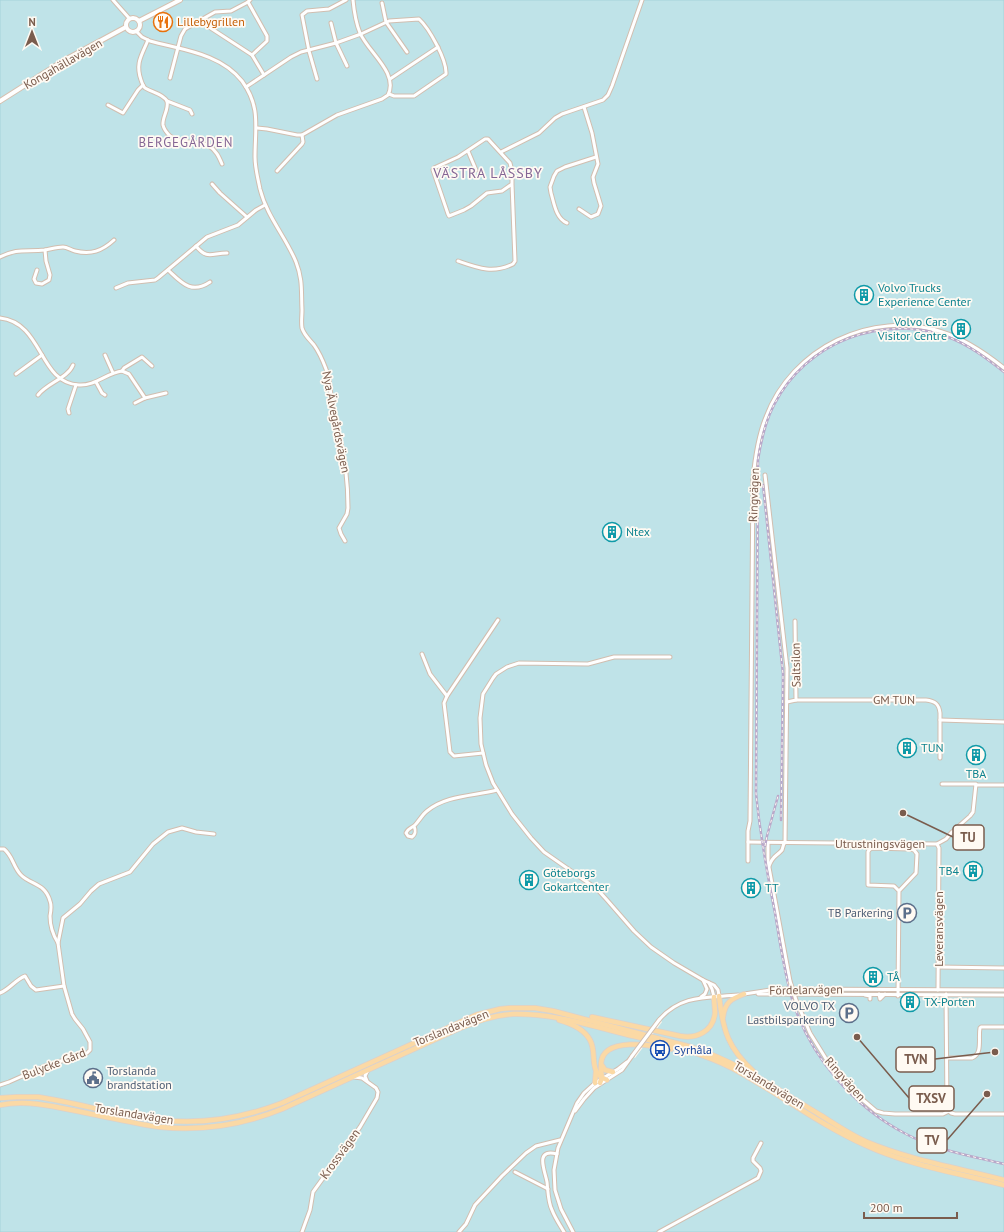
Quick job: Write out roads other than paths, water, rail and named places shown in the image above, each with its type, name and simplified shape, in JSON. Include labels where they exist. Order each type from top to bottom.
[{"type":"main road","points":[[723,1023],[724,1010],[728,1003],[734,998],[744,994]]},
{"type":"main road","points":[[535,1008],[559,1010],[689,1037],[702,1033],[708,1029],[715,1011],[716,997]]},
{"type":"main road","points":[[716,997],[729,1041],[742,1061],[770,1084]]},
{"type":"main road","name":"Torslandavägen","points":[[0,1098],[21,1096],[43,1098],[161,1120],[203,1121],[225,1119],[253,1113],[282,1102],[476,1015],[500,1009],[535,1008],[577,1016],[698,1049],[754,1074],[823,1117],[866,1141],[908,1156],[1004,1180]]},
{"type":"main road","name":"Torslandavägen","points":[[0,1105],[35,1103],[155,1126],[180,1128],[209,1127],[240,1123],[268,1115],[288,1107],[458,1029],[481,1020],[511,1014],[543,1015],[565,1018],[682,1049],[725,1065],[749,1078],[826,1126],[864,1145],[905,1160],[1004,1185]]},
{"type":"main road","points":[[543,1015],[571,1025],[588,1036],[592,1047],[596,1071],[601,1081]]},
{"type":"main road","points":[[601,1081],[602,1058],[607,1051],[619,1046],[633,1044],[665,1048],[682,1052],[707,1060],[749,1078]]},
{"type":"main road","points":[[601,1066],[607,1071],[613,1072]]},
{"type":"main road","points":[[596,1071],[601,1081]]},
{"type":"street","points":[[113,0],[129,18],[134,18],[139,21]]},
{"type":"street","points":[[139,21],[180,0]]},
{"type":"street","points":[[317,79],[309,51],[302,15],[307,11],[329,9],[346,0]]},
{"type":"street","points":[[257,128],[302,135],[337,115],[382,99],[389,94],[391,87],[390,79],[385,68],[361,34],[353,0]]},
{"type":"street","points":[[501,152],[539,133],[555,118],[562,114],[603,100],[610,92],[642,0]]},
{"type":"street","points":[[170,78],[182,33],[185,29],[215,12],[231,11],[249,1],[268,36],[267,41],[252,55]]},
{"type":"street","points":[[382,3],[386,22],[407,52]]},
{"type":"street","points":[[129,18],[126,22],[126,28],[131,32],[136,31],[140,26],[139,21]]},
{"type":"street","points":[[204,19],[209,27],[252,55],[264,75]]},
{"type":"street","points":[[246,87],[301,52],[336,43],[392,20],[419,20],[438,47],[446,72],[414,96],[394,96],[389,94]]},
{"type":"street","points":[[331,23],[336,43],[347,66]]},
{"type":"street","name":"Kongahällavägen","points":[[0,101],[63,61],[126,28]]},
{"type":"street","name":"Nya Älvegårdsvägen","points":[[136,31],[148,40],[204,55],[221,62],[232,71],[246,87],[251,98],[257,128],[256,164],[261,192],[274,224],[292,253],[299,273],[301,282],[303,332],[318,351],[328,373],[333,416],[339,434],[347,474],[348,508],[347,514],[339,528],[345,541]]},
{"type":"street","points":[[148,40],[140,58],[138,71],[143,85],[146,88],[162,95],[167,101],[190,110],[192,114]]},
{"type":"street","points":[[390,79],[438,47]]},
{"type":"street","points":[[108,105],[123,113],[143,85]]},
{"type":"street","points":[[167,101],[167,109],[163,125],[168,134],[178,141],[209,146],[215,151],[222,164]]},
{"type":"street","points":[[579,209],[591,217],[598,214],[600,211],[594,183],[594,177],[598,164],[584,107]]},
{"type":"street","points":[[277,171],[302,144],[302,135]]},
{"type":"street","points":[[458,261],[487,270],[513,264],[515,261],[512,168],[501,152],[496,149],[488,139],[458,157],[434,168],[433,170],[449,216],[463,211],[487,193],[502,191],[512,184]]},
{"type":"street","points":[[468,151],[476,170]]},
{"type":"street","points":[[567,223],[563,222],[559,218],[551,193],[550,189],[554,176],[557,171],[563,167],[596,157]]},
{"type":"street","points":[[212,184],[247,217]]},
{"type":"street","points":[[116,288],[128,283],[155,280],[207,237],[238,226],[256,210],[265,205]]},
{"type":"street","points":[[0,258],[10,252],[15,251],[45,250],[63,247],[80,252],[92,252],[104,248],[114,240]]},
{"type":"street","points":[[196,246],[208,255],[227,253]]},
{"type":"street","points":[[37,270],[34,279],[36,283],[42,284],[48,280],[50,275],[45,250]]},
{"type":"street","points":[[168,270],[183,284],[189,287],[194,288],[205,286],[210,282]]},
{"type":"street","points":[[0,318],[8,320],[23,328],[33,339],[48,366],[60,378],[76,384],[85,385],[96,382],[114,373],[122,371],[124,368],[142,357],[152,366]]},
{"type":"street","name":"Ringvägen","points":[[748,861],[748,831],[750,821],[753,479],[760,433],[774,399],[797,368],[820,349],[844,336],[880,326],[912,326],[930,328],[944,332],[975,346],[1004,368]]},
{"type":"street","points":[[16,374],[42,355]]},
{"type":"street","points":[[105,355],[114,373]]},
{"type":"street","points":[[38,395],[41,391],[72,368],[73,365]]},
{"type":"street","points":[[122,371],[129,374],[145,398]]},
{"type":"street","points":[[96,382],[102,393],[105,395]]},
{"type":"street","points":[[69,413],[68,409],[76,384]]},
{"type":"street","points":[[135,402],[166,393]]},
{"type":"street","points":[[766,475],[787,668],[785,843],[782,850],[775,856],[769,866]]},
{"type":"street","points":[[483,753],[454,756],[450,752],[444,703],[447,696],[498,620]]},
{"type":"street","name":"Saltsilon","points":[[787,702],[796,700],[795,621]]},
{"type":"street","points":[[422,654],[430,674],[447,696]]},
{"type":"street","points":[[670,657],[614,657],[588,664],[519,663],[507,667],[496,674],[486,689],[482,699],[480,729],[483,753],[489,772],[505,804],[521,826],[544,852],[596,890],[607,900],[634,931],[656,950],[712,987],[716,997]]},
{"type":"street","name":"GM TUN","points":[[796,700],[930,700],[939,708],[940,758]]},
{"type":"street","points":[[940,720],[1004,722]]},
{"type":"street","points":[[942,784],[1004,785]]},
{"type":"street","name":"Utrustningsvägen","points":[[768,843],[937,844],[946,839],[973,812],[976,784]]},
{"type":"street","points":[[414,826],[427,811],[448,800],[497,790]]},
{"type":"street","name":"Bulycke Gård","points":[[0,1085],[45,1066],[90,1052],[90,1042],[83,1029],[74,1019],[64,986],[58,943],[62,921],[65,915],[80,904],[91,890],[99,884],[130,872],[153,844],[168,832],[182,828],[196,832],[214,834]]},
{"type":"street","points":[[748,842],[768,843],[769,866]]},
{"type":"street","name":"Leveransvägen","points":[[937,844],[939,848],[938,990]]},
{"type":"street","points":[[898,992],[899,891],[916,873],[917,854],[910,849],[872,848],[869,850],[868,886],[894,886],[899,891]]},
{"type":"street","name":"Bulycke Gård","points":[[0,849],[7,851],[19,873],[38,885],[48,895],[51,904],[51,924],[53,935],[58,943]]},
{"type":"street","name":"Ringvägen","points":[[769,866],[790,981],[796,1000],[810,1033],[828,1062],[856,1094],[876,1111],[883,1113],[943,1114],[949,1111],[955,1114],[1004,1114]]},
{"type":"street","points":[[938,967],[1004,968]]},
{"type":"street","points":[[0,993],[9,988],[12,983],[25,976],[31,986],[36,990],[64,986]]},
{"type":"street","points":[[700,998],[707,991],[704,981]]},
{"type":"street","name":"Fördelarvägen","points":[[627,1062],[666,1012],[689,1000],[777,989],[869,989],[898,992]]},
{"type":"street","name":"Fördelarvägen","points":[[869,989],[879,994]]},
{"type":"street","points":[[879,994],[880,999],[886,994],[898,992],[938,990],[946,993],[1004,990]]},
{"type":"street","points":[[875,991],[1004,995]]},
{"type":"street","points":[[886,994],[898,992]]},
{"type":"street","name":"Fördelarvägen","points":[[857,993],[860,995],[868,995],[870,996],[870,999]]},
{"type":"street","points":[[946,993],[946,1104],[949,1111]]},
{"type":"street","name":"Fördelarvägen","points":[[744,994],[886,994]]},
{"type":"street","points":[[946,1058],[975,1057],[978,1052],[980,1028],[1004,1027]]},
{"type":"street","points":[[572,1232],[561,1209],[555,1190],[554,1170],[560,1140],[571,1118],[584,1099],[601,1081],[627,1062]]},
{"type":"street","points":[[601,1081],[622,1070],[627,1062]]},
{"type":"street","points":[[367,1081],[366,1076],[368,1070]]},
{"type":"street","points":[[354,1077],[360,1077],[367,1081]]},
{"type":"street","name":"Krossvägen","points":[[302,1232],[310,1210],[313,1192],[360,1127],[377,1098],[377,1089],[367,1081]]},
{"type":"street","points":[[459,1232],[466,1224],[475,1205],[526,1153],[536,1146],[560,1140]]},
{"type":"street","points":[[659,1232],[758,1178],[761,1171],[753,1161],[753,1158],[761,1143]]},
{"type":"street","points":[[557,1154],[547,1153],[543,1158],[542,1164],[552,1211],[564,1232]]},
{"type":"street","points":[[515,1172],[548,1189]]},
{"type":"water","points":[[0,0],[1004,0],[1004,1232],[0,1232]]},
{"type":"railway","points":[[1004,372],[970,348],[948,337],[923,330],[897,329],[872,331],[848,338],[826,349],[805,364],[788,383],[774,405],[768,418],[760,446],[758,460],[756,793],[767,868],[787,980],[801,1023],[823,1061],[852,1095],[869,1110],[906,1134],[917,1140],[941,1148],[1004,1164]]},
{"type":"railway","points":[[763,485],[783,674],[781,820]]},
{"type":"railway","points":[[765,846],[778,796]]},
{"type":"place","name":"Lillebygrillen","points":[[163,22]]},
{"type":"place","name":"Volvo Trucks Experience Center","points":[[864,295]]},
{"type":"place","name":"Volvo Cars Visitor Centre","points":[[961,329]]},
{"type":"place","name":"Ntex","points":[[612,532]]},
{"type":"place","name":"TUN","points":[[907,748]]},
{"type":"place","name":"TBA","points":[[976,755]]},
{"type":"place","name":"TU","points":[[903,813]]},
{"type":"place","name":"TB4","points":[[973,871]]},
{"type":"place","name":"Göteborgs Gokartcenter","points":[[529,880]]},
{"type":"place","name":"TT","points":[[751,888]]},
{"type":"place","name":"TB Parkering","points":[[907,913]]},
{"type":"place","name":"TÅ","points":[[873,977]]},
{"type":"place","name":"TX-Porten","points":[[910,1002]]},
{"type":"place","name":"VOLVO TX Lastbilsparkering","points":[[849,1013]]},
{"type":"place","name":"TXSV","points":[[857,1037]]},
{"type":"place","name":"Syrhåla","points":[[660,1050]]},
{"type":"place","name":"TVN","points":[[995,1052]]},
{"type":"place","name":"Torslanda brandstation","points":[[93,1078]]},
{"type":"place","name":"TV","points":[[987,1094]]},
{"type":"district","name":"BERGEGÅRDEN","points":[[186,142]]},
{"type":"district","name":"VÄSTRA LÅSSBY","points":[[488,173]]}]
